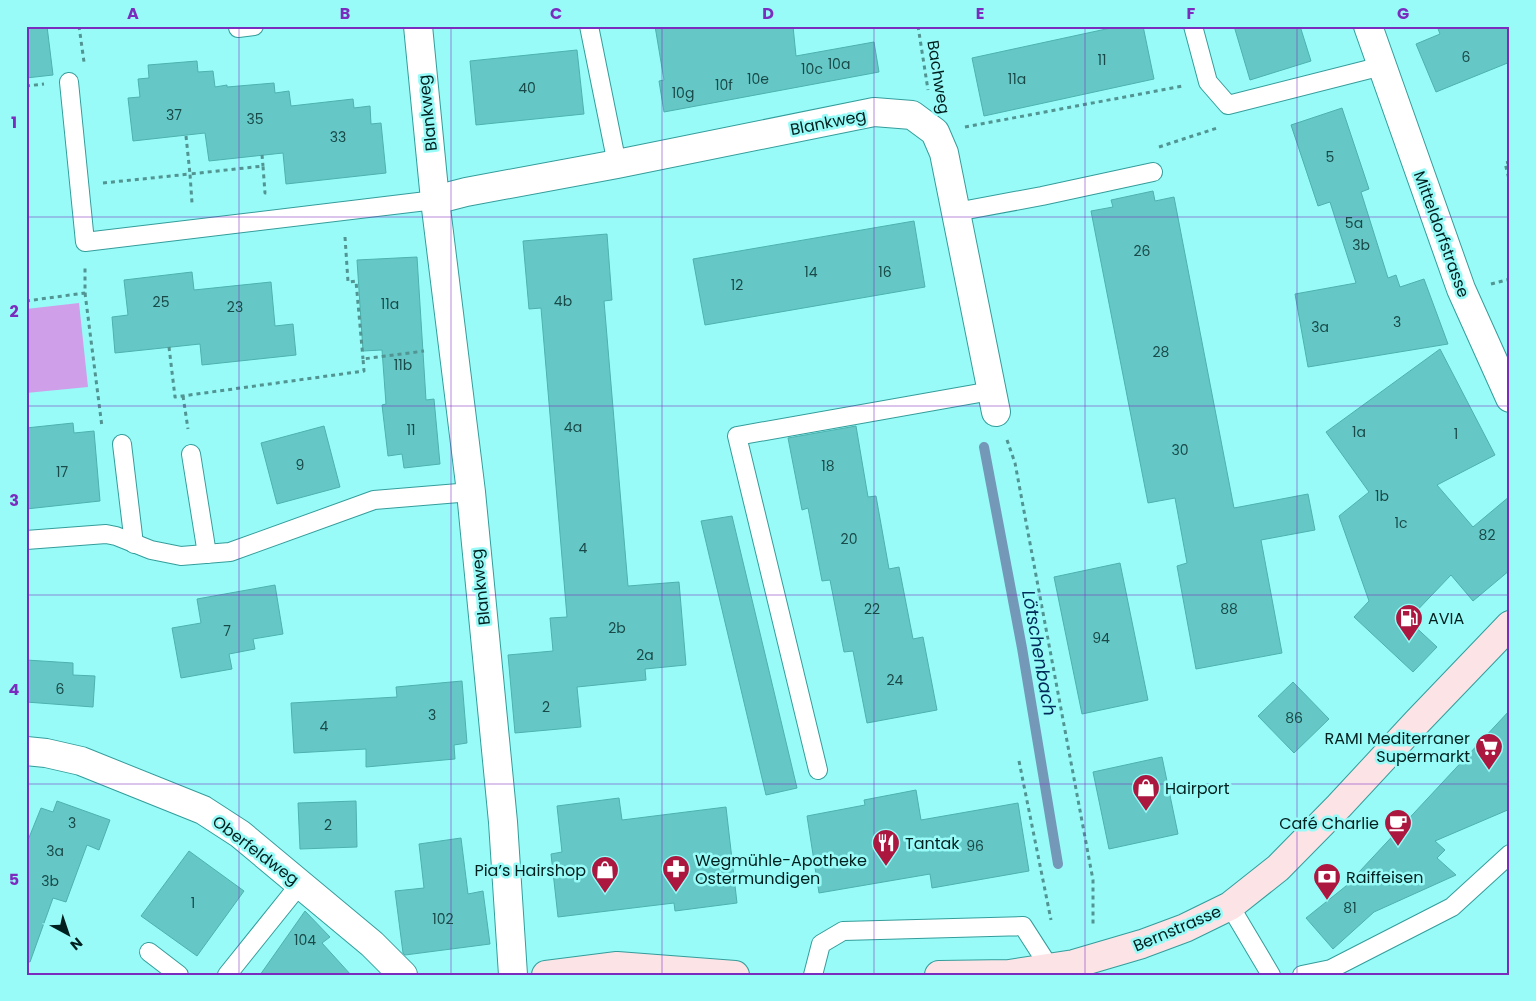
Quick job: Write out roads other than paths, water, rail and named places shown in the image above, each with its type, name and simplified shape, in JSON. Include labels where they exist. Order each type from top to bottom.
[{"type":"main road","name":"Bernstrasse","points":[[939,975],[1009,974],[1100,958],[1185,928],[1230,906],[1278,868],[1510,625]]},
{"type":"main road","points":[[546,975],[617,966],[735,975]]},
{"type":"street","name":"Blankweg","points":[[418,26],[435,200],[471,492],[503,822],[512,975]]},
{"type":"street","name":"Mitteldorfstrasse","points":[[1368,26],[1461,290],[1510,398]]},
{"type":"street","name":"Blankweg","points":[[435,200],[466,192],[617,164],[874,112],[912,115],[935,132],[944,153],[956,212]]},
{"type":"street","points":[[956,212],[994,401]]},
{"type":"street","name":"Oberfeldweg","points":[[26,751],[46,753],[81,761],[203,810],[240,834],[372,944],[403,975]]},
{"type":"lane","points":[[589,26],[617,164]]},
{"type":"lane","points":[[1193,26],[1208,82],[1228,104],[1382,66]]},
{"type":"lane","points":[[69,82],[85,242],[435,200]]},
{"type":"lane","points":[[956,212],[1153,172]]},
{"type":"lane","points":[[818,770],[737,436],[994,401]]},
{"type":"lane","points":[[122,444],[134,544]]},
{"type":"lane","points":[[191,454],[207,554]]},
{"type":"lane","points":[[26,540],[106,534],[151,550],[181,556],[230,552],[374,500],[471,492]]},
{"type":"lane","points":[[1302,975],[1331,969],[1452,907],[1510,854]]},
{"type":"lane","points":[[227,975],[300,884]]},
{"type":"lane","points":[[1230,906],[1271,975]]},
{"type":"lane","points":[[813,975],[821,944],[843,931],[1023,926],[1050,968]]},
{"type":"lane","points":[[149,952],[180,975]]},
{"type":"waterway","name":"Lötschenbach","points":[[984,447],[1022,648],[1058,864]]},
{"type":"place","name":"AVIA","points":[[1409,642]]},
{"type":"place","name":"RAMI Mediterraner Supermarkt","points":[[1489,771]]},
{"type":"place","name":"Hairport","points":[[1146,812]]},
{"type":"place","name":"Café Charlie","points":[[1398,847]]},
{"type":"place","name":"Tantak","points":[[886,867]]},
{"type":"place","name":"Wegmühle-Apotheke Ostermundigen","points":[[676,893]]},
{"type":"place","name":"Pia’s Hairshop","points":[[605,894]]},
{"type":"place","name":"Raiffeisen","points":[[1327,901]]}]
